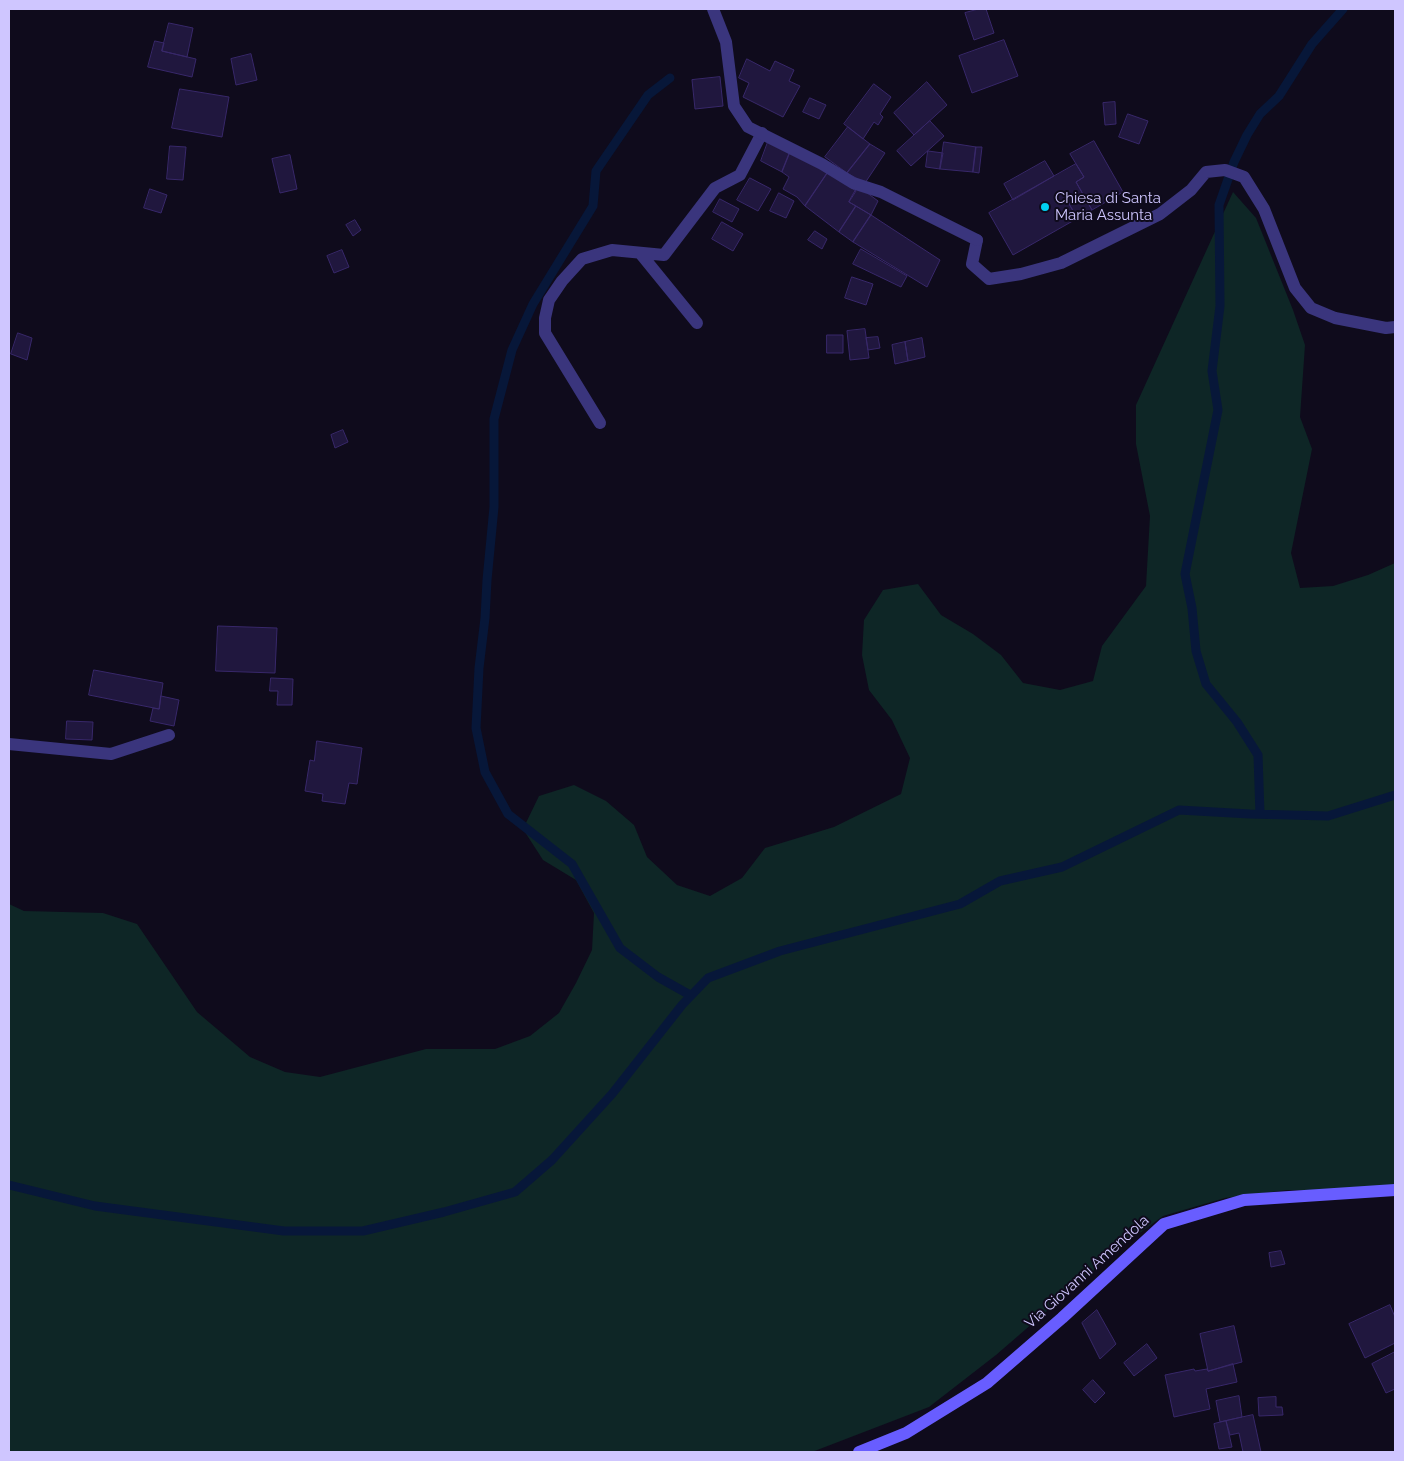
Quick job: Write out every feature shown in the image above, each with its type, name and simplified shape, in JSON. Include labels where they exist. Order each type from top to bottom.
[{"type":"street","points":[[714,9],[726,42],[734,106],[748,126],[822,164],[853,183],[881,192],[977,240],[972,264],[989,279],[1021,274],[1060,262],[1160,214],[1191,190],[1206,172],[1225,170],[1244,177],[1264,209],[1295,288],[1311,308],[1335,318],[1386,328],[1395,327]]},
{"type":"street","points":[[600,423],[545,333],[545,318],[549,300],[562,281],[582,259],[612,250],[664,255],[715,188],[740,175],[762,133]]},
{"type":"street","points":[[640,253],[697,323]]},
{"type":"street","points":[[9,744],[112,754],[169,735]]},
{"type":"street","name":"Via Giovanni Amendola","points":[[859,1452],[906,1433],[987,1383],[1062,1318],[1164,1224],[1244,1200],[1395,1190]]},
{"type":"green space","points":[[1233,192],[1256,218],[1305,345],[1300,417],[1312,449],[1291,553],[1300,588],[1333,586],[1368,575],[1395,563],[1395,1190],[1287,1190],[1225,1198],[1163,1216],[1122,1246],[996,1355],[929,1407],[812,1452],[9,1452],[9,904],[24,911],[103,913],[137,924],[197,1012],[250,1057],[285,1072],[320,1077],[426,1049],[495,1049],[530,1036],[559,1013],[576,983],[592,950],[594,913],[576,880],[543,860],[523,829],[539,796],[574,785],[606,801],[634,825],[647,857],[677,885],[710,896],[742,878],[765,848],[834,827],[901,794],[910,758],[892,720],[869,690],[862,655],[864,620],[883,590],[918,584],[941,615],[973,634],[1001,655],[1023,683],[1060,690],[1093,681],[1102,646],[1146,586],[1150,516],[1136,444],[1136,405]]},
{"type":"building","points":[[986,9],[994,33],[974,40],[965,13]]},
{"type":"building","points":[[169,23],[193,28],[187,57],[162,51]]},
{"type":"building","points":[[1004,40],[1018,76],[972,93],[959,56]]},
{"type":"building","points":[[155,41],[164,43],[162,51],[196,59],[192,77],[148,67]]},
{"type":"building","points":[[251,54],[257,80],[236,85],[231,59]]},
{"type":"building","points":[[747,59],[770,71],[775,61],[794,70],[789,81],[800,86],[783,117],[743,97],[749,83],[739,78]]},
{"type":"building","points":[[720,77],[723,106],[695,109],[692,80]]},
{"type":"building","points":[[927,82],[947,105],[914,135],[894,113]]},
{"type":"building","points":[[874,84],[891,97],[880,114],[883,117],[878,125],[874,122],[863,139],[844,124]]},
{"type":"building","points":[[180,89],[229,97],[222,137],[172,128]]},
{"type":"building","points":[[810,98],[826,105],[819,119],[803,112]]},
{"type":"building","points":[[1115,102],[1116,124],[1105,125],[1103,103]]},
{"type":"building","points":[[1128,114],[1148,121],[1139,144],[1119,137]]},
{"type":"building","points":[[930,121],[944,136],[911,166],[897,151]]},
{"type":"building","points":[[848,127],[870,144],[847,173],[825,157]]},
{"type":"building","points":[[1094,141],[1123,192],[1092,210],[1076,182],[1084,177],[1070,154]]},
{"type":"building","points":[[768,142],[790,152],[782,172],[761,161]]},
{"type":"building","points":[[944,142],[976,147],[973,172],[940,169]]},
{"type":"building","points":[[870,144],[885,153],[865,183],[847,173]]},
{"type":"building","points":[[170,146],[186,147],[183,180],[167,179]]},
{"type":"building","points":[[976,147],[982,147],[979,173],[973,172]]},
{"type":"building","points":[[928,151],[943,153],[940,169],[926,167]]},
{"type":"building","points":[[790,152],[828,172],[805,206],[797,197],[783,189],[789,177],[782,172]]},
{"type":"building","points":[[290,155],[297,189],[280,193],[272,159]]},
{"type":"building","points":[[1045,161],[1054,176],[1013,200],[1004,184]]},
{"type":"building","name":"Chiesa di Santa Maria Assunta","points":[[1076,164],[1084,177],[1076,182],[1084,196],[1069,204],[1078,218],[1013,255],[989,213]]},
{"type":"building","points":[[828,172],[856,191],[849,202],[856,206],[839,232],[805,206]]},
{"type":"building","points":[[750,178],[771,189],[758,211],[737,200]]},
{"type":"building","points":[[858,186],[878,201],[871,215],[849,202]]},
{"type":"building","points":[[150,189],[167,195],[161,213],[144,208]]},
{"type":"building","points":[[779,193],[794,201],[786,218],[770,211]]},
{"type":"building","points":[[1084,196],[1092,210],[1077,218],[1069,204]]},
{"type":"building","points":[[720,199],[739,209],[732,222],[713,212]]},
{"type":"building","points":[[856,206],[871,215],[853,242],[839,232]]},
{"type":"building","points":[[871,215],[940,260],[927,287],[853,242]]},
{"type":"building","points":[[355,220],[361,230],[353,236],[346,225]]},
{"type":"building","points":[[722,222],[743,234],[733,251],[712,239]]},
{"type":"building","points":[[815,231],[827,239],[822,249],[808,240]]},
{"type":"building","points":[[861,249],[907,276],[901,287],[853,264]]},
{"type":"building","points":[[342,250],[349,267],[334,273],[327,256]]},
{"type":"building","points":[[852,277],[873,284],[866,305],[845,298]]},
{"type":"building","points":[[865,329],[869,358],[850,360],[847,331]]},
{"type":"building","points":[[18,333],[32,338],[27,360],[11,354]]},
{"type":"building","points":[[827,335],[843,335],[843,353],[827,353]]},
{"type":"building","points":[[878,337],[880,348],[868,350],[866,338]]},
{"type":"building","points":[[922,338],[925,357],[908,361],[905,342]]},
{"type":"building","points":[[905,342],[908,361],[895,364],[892,345]]},
{"type":"building","points":[[343,430],[348,442],[335,448],[331,435]]},
{"type":"building","points":[[218,626],[277,628],[275,673],[216,671]]},
{"type":"building","points":[[94,670],[163,683],[159,709],[89,695]]},
{"type":"building","points":[[271,678],[293,679],[292,705],[277,705],[278,691],[270,691]]},
{"type":"building","points":[[161,696],[179,700],[174,726],[150,721],[153,708],[159,709]]},
{"type":"building","points":[[67,721],[93,722],[92,740],[66,739]]},
{"type":"building","points":[[317,741],[362,748],[357,784],[349,783],[345,804],[322,801],[323,794],[305,791],[310,760],[314,761]]},
{"type":"building","points":[[1281,1251],[1285,1264],[1271,1267],[1269,1253]]},
{"type":"building","points":[[1390,1305],[1395,1317],[1395,1343],[1365,1358],[1349,1324]]},
{"type":"building","points":[[1097,1310],[1116,1344],[1100,1359],[1082,1323]]},
{"type":"building","points":[[1234,1326],[1242,1362],[1208,1371],[1200,1334]]},
{"type":"building","points":[[1147,1344],[1157,1358],[1134,1376],[1124,1363]]},
{"type":"building","points":[[1395,1352],[1395,1389],[1386,1393],[1372,1364]]},
{"type":"building","points":[[1233,1364],[1237,1382],[1206,1389],[1210,1409],[1174,1417],[1165,1375],[1194,1369],[1195,1371],[1207,1369],[1208,1371]]},
{"type":"building","points":[[1093,1380],[1105,1393],[1095,1403],[1083,1390]]},
{"type":"building","points":[[1239,1396],[1242,1417],[1220,1422],[1216,1401]]},
{"type":"building","points":[[1276,1397],[1276,1407],[1282,1407],[1283,1415],[1259,1416],[1258,1398]]},
{"type":"building","points":[[1253,1415],[1261,1452],[1243,1452],[1239,1433],[1230,1435],[1226,1421]]},
{"type":"building","points":[[1226,1421],[1232,1447],[1219,1449],[1214,1424]]},
{"type":"waterway","points":[[1260,814],[1258,755],[1237,722],[1206,684],[1196,651],[1192,608],[1185,574],[1218,410],[1212,371],[1220,306],[1219,205],[1234,162],[1260,114],[1279,96],[1312,44],[1343,9]]},
{"type":"waterway","points":[[670,78],[648,95],[596,171],[593,206],[533,304],[512,350],[494,419],[494,507],[479,668],[476,728],[485,772],[508,814],[572,864],[620,948],[658,977],[690,995]]},
{"type":"waterway","points":[[9,1185],[95,1206],[284,1231],[363,1231],[444,1212],[515,1192],[552,1160],[612,1094],[682,1005],[708,978],[780,951],[960,904],[1000,881],[1062,867],[1179,810],[1328,816],[1395,795]]},
{"type":"place","name":"Chiesa di Santa Maria Assunta","points":[[1045,207]]}]
